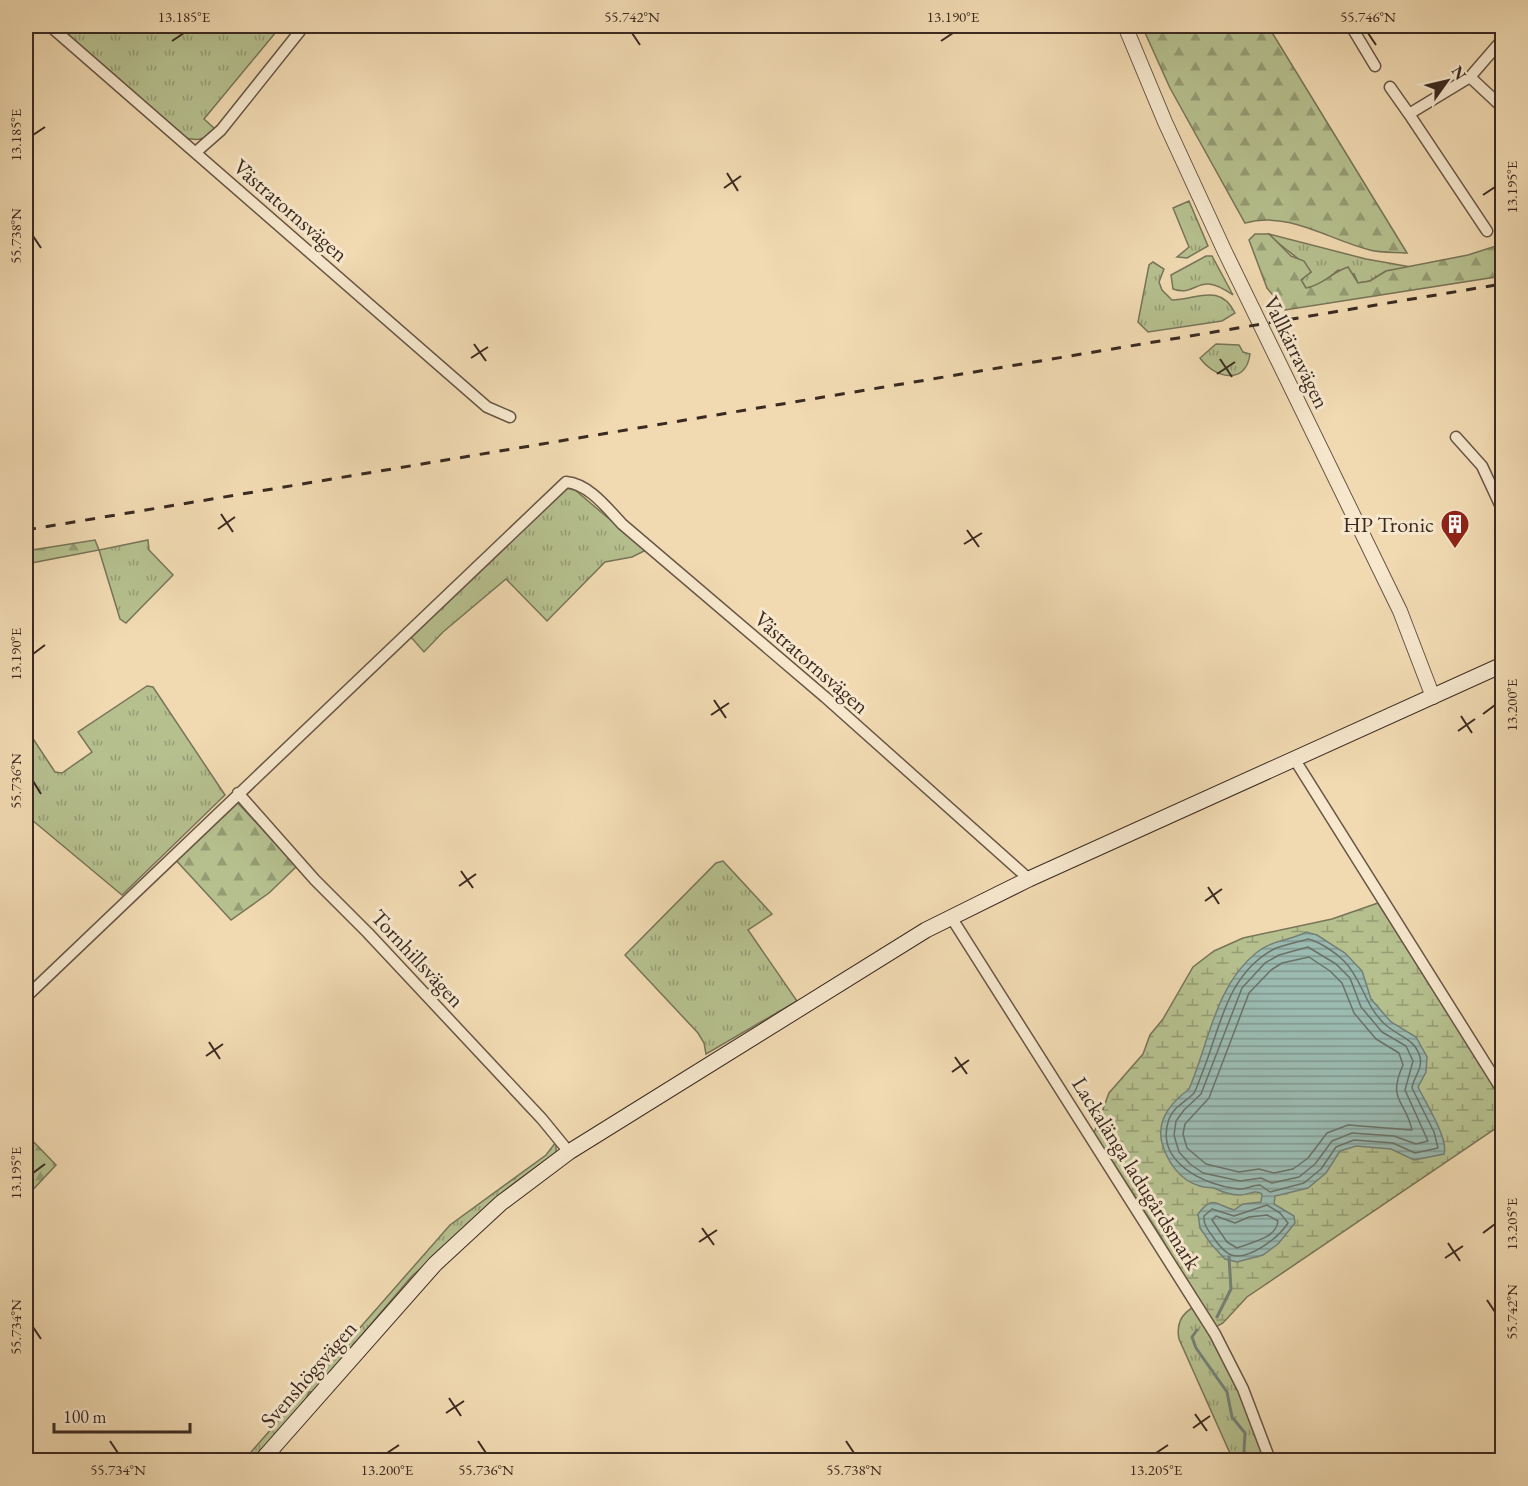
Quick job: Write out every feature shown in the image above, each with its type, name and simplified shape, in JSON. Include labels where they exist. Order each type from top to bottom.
[{"type":"main road","name":"Svenshögsvägen","points":[[262,1461],[388,1317],[470,1229],[569,1152],[868,964],[951,917],[1029,879],[1503,665]]},
{"type":"street","name":"Västratornsvägen","points":[[50,26],[487,407],[510,417]]},
{"type":"street","points":[[195,152],[221,129],[304,26]]},
{"type":"street","name":"Vallkärravägen","points":[[1125,26],[1165,122],[1225,252],[1400,612],[1433,697]]},
{"type":"street","points":[[1351,26],[1375,66]]},
{"type":"street","points":[[1409,114],[1470,77],[1503,40]]},
{"type":"street","points":[[1470,77],[1503,107]]},
{"type":"street","points":[[1390,87],[1487,231]]},
{"type":"street","points":[[1456,437],[1482,466],[1503,509]]},
{"type":"street","name":"Västratornsvägen","points":[[238,792],[326,712],[566,482],[574,483],[594,495],[622,524],[825,697],[1029,879]]},
{"type":"street","points":[[1294,760],[1503,1090]]},
{"type":"street","points":[[26,997],[238,792]]},
{"type":"street","name":"Tornhillsvägen","points":[[238,792],[315,880],[519,1095],[569,1152]]},
{"type":"street","name":"Lackalänga ladugårdsmark","points":[[951,917],[1215,1334],[1243,1389],[1270,1461]]},
{"type":"green space","points":[[56,26],[281,26],[204,119],[215,129],[202,139],[194,139],[185,138]]},
{"type":"green space","points":[[1142,26],[1268,26],[1407,253],[1370,250],[1293,223],[1261,220],[1245,223],[1170,88]]},
{"type":"green space","points":[[1189,201],[1208,246],[1187,258],[1177,257],[1189,247],[1173,208]]},
{"type":"green space","points":[[1255,234],[1269,234],[1291,256],[1304,261],[1311,272],[1301,280],[1306,288],[1348,267],[1358,283],[1370,281],[1386,271],[1468,255],[1502,244],[1502,276],[1285,310],[1267,288],[1249,240]]},
{"type":"green space","points":[[1269,234],[1366,259],[1411,267],[1386,271],[1370,281],[1358,283],[1354,274],[1338,270],[1319,286],[1306,288],[1301,280],[1311,272]]},
{"type":"green space","points":[[1206,256],[1212,256],[1233,295],[1212,284],[1182,291],[1173,289],[1171,275]]},
{"type":"green space","points":[[1153,262],[1164,269],[1159,282],[1162,290],[1172,300],[1215,295],[1229,304],[1235,313],[1222,321],[1148,332],[1138,322],[1149,265]]},
{"type":"green space","points":[[1216,344],[1239,345],[1243,352],[1250,354],[1242,371],[1229,376],[1206,365],[1200,358]]},
{"type":"green space","points":[[566,488],[575,490],[646,550],[632,557],[605,562],[547,621],[506,579],[443,632],[424,652],[410,636]]},
{"type":"green space","points":[[95,540],[99,550],[26,564],[26,551]]},
{"type":"green space","points":[[148,540],[149,550],[173,575],[126,623],[120,619],[99,550]]},
{"type":"green space","points":[[147,686],[153,687],[225,795],[122,895],[26,815],[26,728],[55,772],[62,773],[92,752],[78,732]]},
{"type":"green space","points":[[236,801],[297,866],[269,893],[231,920],[173,857]]},
{"type":"green space","points":[[723,861],[772,914],[748,930],[797,1001],[706,1054],[704,1043],[698,1033],[625,955],[716,863]]},
{"type":"green space","points":[[1378,903],[1502,1098],[1502,1124],[1247,1297],[1223,1323],[1214,1328],[1158,1232],[1094,1133],[1109,1093],[1143,1054],[1150,1035],[1163,1019],[1193,967],[1214,951],[1243,938],[1332,919]]},
{"type":"green space","points":[[26,1134],[56,1165],[26,1197]]},
{"type":"green space","points":[[556,1142],[556,1153],[412,1276],[313,1392],[309,1392],[305,1402],[255,1460],[244,1460],[450,1225],[546,1155]]},
{"type":"green space","points":[[1195,1306],[1238,1387],[1266,1460],[1233,1460],[1179,1339],[1178,1329],[1181,1320],[1186,1312]]},
{"type":"water","points":[[1306,932],[1317,935],[1345,953],[1362,971],[1371,999],[1391,1022],[1416,1037],[1427,1057],[1426,1072],[1418,1087],[1440,1130],[1445,1147],[1444,1154],[1414,1160],[1391,1149],[1356,1146],[1340,1151],[1326,1173],[1308,1188],[1275,1196],[1274,1204],[1294,1216],[1295,1223],[1278,1244],[1263,1255],[1237,1262],[1225,1259],[1211,1244],[1200,1228],[1198,1214],[1207,1204],[1211,1203],[1234,1210],[1243,1204],[1261,1202],[1262,1194],[1256,1192],[1230,1194],[1214,1188],[1202,1187],[1186,1180],[1167,1157],[1162,1143],[1161,1126],[1171,1105],[1189,1089],[1222,998],[1242,966],[1262,949]]},
{"type":"waterway","points":[[1217,1317],[1231,1289],[1229,1257]]},
{"type":"waterway","points":[[1197,1330],[1192,1337],[1196,1348],[1227,1392],[1232,1417],[1245,1433],[1244,1451],[1247,1460]]},
{"type":"railway","points":[[26,530],[1502,284]]},
{"type":"place","name":"HP Tronic","points":[[1455,550]]}]
